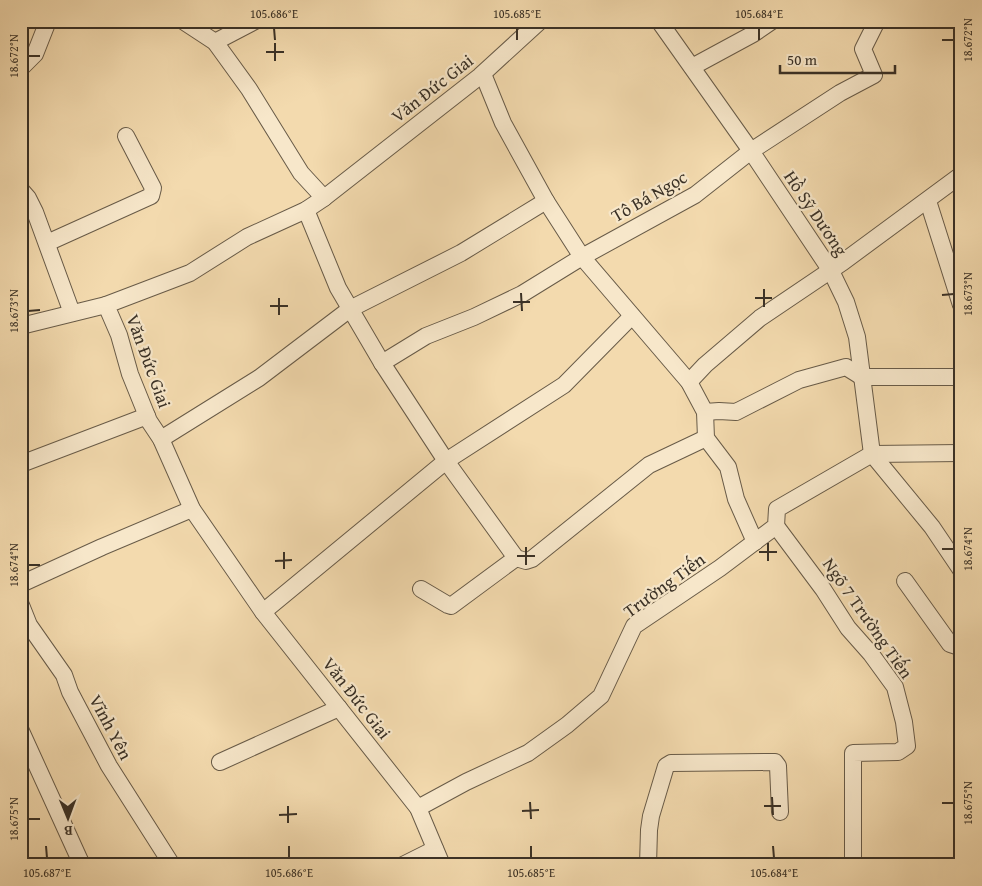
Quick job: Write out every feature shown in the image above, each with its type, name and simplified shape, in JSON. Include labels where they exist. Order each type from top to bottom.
[{"type":"street","points":[[21,68],[35,54],[48,21]]},
{"type":"street","points":[[183,21],[215,42],[249,89],[301,173],[324,198]]},
{"type":"street","points":[[215,42],[256,21]]},
{"type":"street","name":"Văn Đức Giai","points":[[442,865],[418,808],[263,612],[192,509],[161,439],[147,416],[106,305],[190,273],[248,237],[306,210],[483,74],[540,21]]},
{"type":"street","name":"Hồ Sỹ Dương","points":[[659,21],[751,150],[831,271],[846,302],[857,337],[872,454]]},
{"type":"street","points":[[692,67],[753,34],[772,21]]},
{"type":"street","name":"Tô Bá Ngọc","points":[[382,363],[426,336],[474,317],[522,294],[582,257],[695,195],[751,150],[840,92],[874,75],[863,49],[877,21]]},
{"type":"street","points":[[483,74],[503,123],[546,201],[582,257],[689,382],[705,412],[706,438],[728,468],[736,499],[755,542]]},
{"type":"street","points":[[47,243],[151,196],[153,188],[126,136]]},
{"type":"street","points":[[689,382],[705,365],[760,318],[958,182]]},
{"type":"street","points":[[21,190],[28,198],[35,212],[72,313]]},
{"type":"street","points":[[161,439],[259,378],[350,309],[461,254],[546,201]]},
{"type":"street","points":[[928,201],[961,305]]},
{"type":"street","points":[[306,210],[330,271],[382,363],[446,461],[516,558],[526,561],[532,559],[649,465],[706,438]]},
{"type":"street","points":[[21,326],[106,305]]},
{"type":"street","points":[[263,612],[446,461],[560,389],[632,316]]},
{"type":"street","points":[[705,412],[736,412],[799,380],[846,367],[862,377],[961,377]]},
{"type":"street","points":[[21,464],[147,416]]},
{"type":"street","points":[[776,526],[777,509],[872,454],[961,453]]},
{"type":"street","points":[[872,454],[936,533],[961,570]]},
{"type":"street","points":[[21,584],[192,509]]},
{"type":"street","name":"Trường Tiến","points":[[418,808],[466,782],[528,753],[567,725],[601,696],[634,626],[720,568],[776,526]]},
{"type":"street","name":"Ngõ 7 Trường Tiến","points":[[776,526],[823,589],[848,628],[871,654],[895,687],[904,722],[907,746],[898,752],[853,753],[853,865]]},
{"type":"street","points":[[421,589],[451,606],[516,558]]},
{"type":"street","points":[[905,581],[950,644],[961,645]]},
{"type":"street","name":"Vĩnh Yên","points":[[21,605],[29,625],[64,675],[70,692],[109,766],[172,865]]},
{"type":"street","points":[[220,762],[339,708]]},
{"type":"street","points":[[21,731],[82,865]]},
{"type":"street","points":[[648,865],[651,816],[666,766],[671,764],[775,762],[778,766],[780,812]]},
{"type":"street","points":[[403,865],[435,849]]}]
